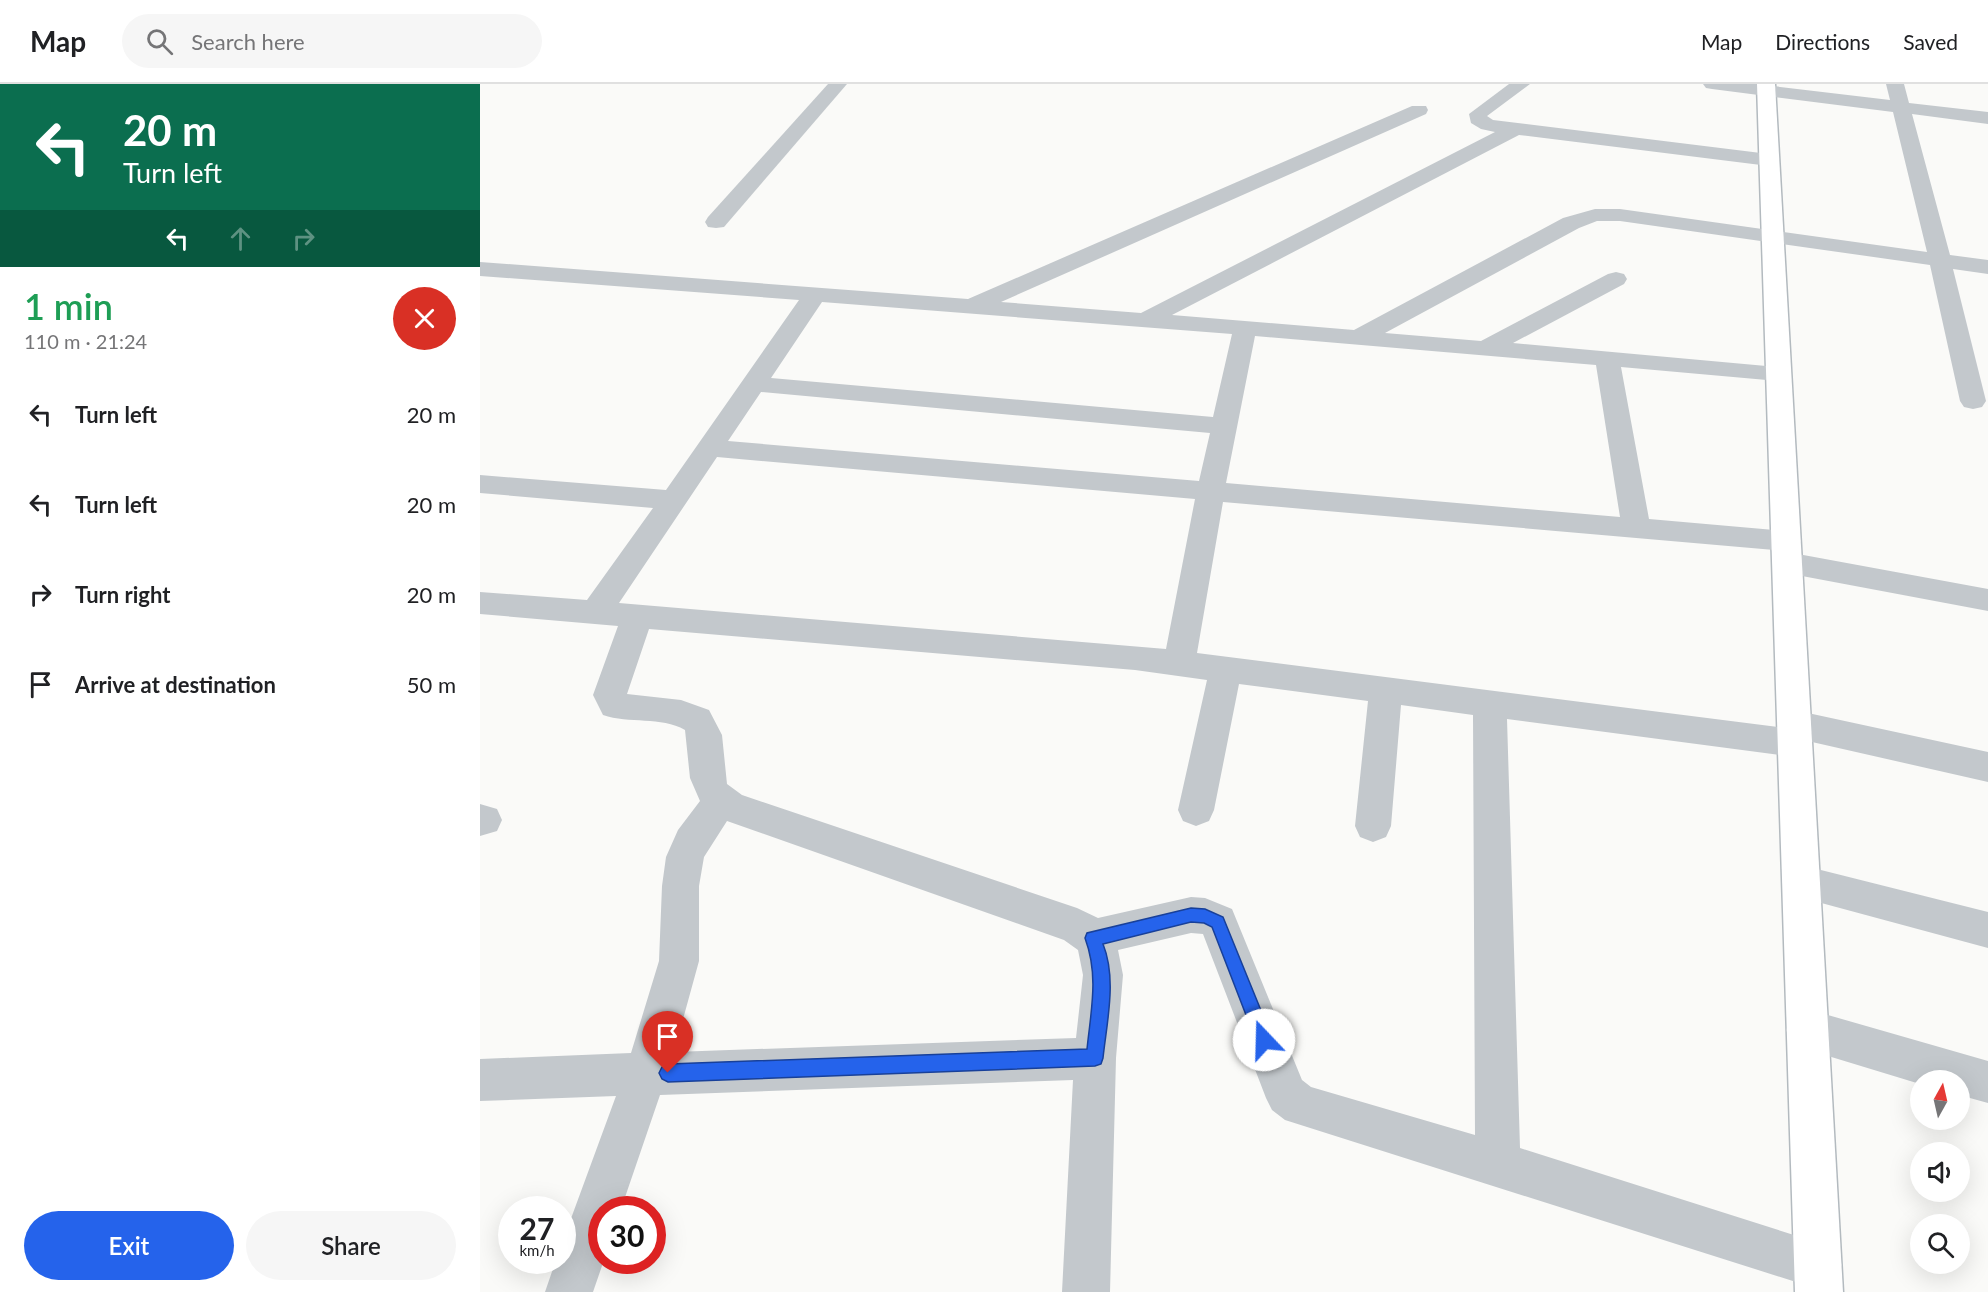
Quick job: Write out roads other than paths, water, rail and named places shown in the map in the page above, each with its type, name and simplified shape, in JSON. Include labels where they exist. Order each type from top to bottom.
[{"type":"street","points":[[716,222],[838,84]]},
{"type":"street","points":[[1521,84],[1478,114],[1478,119],[1488,125],[1769,160]]},
{"type":"street","points":[[1712,84],[1766,88],[1988,118]]},
{"type":"street","points":[[1895,84],[1941,260],[1973,401]]},
{"type":"street","points":[[1093,938],[1191,915],[1205,916],[1218,922],[1287,1095],[1300,1106],[1498,1164],[1818,1279],[1766,88]]},
{"type":"street","points":[[971,307],[1419,110]]},
{"type":"street","points":[[1145,320],[1518,128]]},
{"type":"street","points":[[1359,337],[1571,223],[1595,215],[1620,215],[1988,267]]},
{"type":"street","points":[[480,269],[1359,337],[1778,373]]},
{"type":"street","points":[[1486,348],[1616,279]]},
{"type":"street","points":[[596,612],[815,295]]},
{"type":"street","points":[[1179,664],[1211,490],[1245,328]]},
{"type":"street","points":[[1607,359],[1636,528]]},
{"type":"street","points":[[754,384],[1225,426]]},
{"type":"street","points":[[709,448],[1636,528],[1786,552],[1988,600]]},
{"type":"street","points":[[480,483],[674,500]]},
{"type":"street","points":[[480,603],[1135,658],[1490,704],[1794,734],[1988,767]]},
{"type":"street","points":[[638,615],[610,695],[615,706],[684,714],[698,720],[703,730],[709,782],[714,794],[730,806],[1077,926],[1093,938],[1100,956],[1103,975],[1095,1058],[1086,1292]]},
{"type":"street","points":[[1196,810],[1226,670]]},
{"type":"street","points":[[1373,826],[1386,691]]},
{"type":"street","points":[[1490,704],[1498,1164]]},
{"type":"street","points":[[569,1292],[644,1074],[681,957],[682,877],[685,857],[694,838],[722,800]]},
{"type":"street","points":[[1801,882],[1988,930]]},
{"type":"street","points":[[1807,1030],[1988,1082]]},
{"type":"street","points":[[480,1080],[1095,1058]]}]
